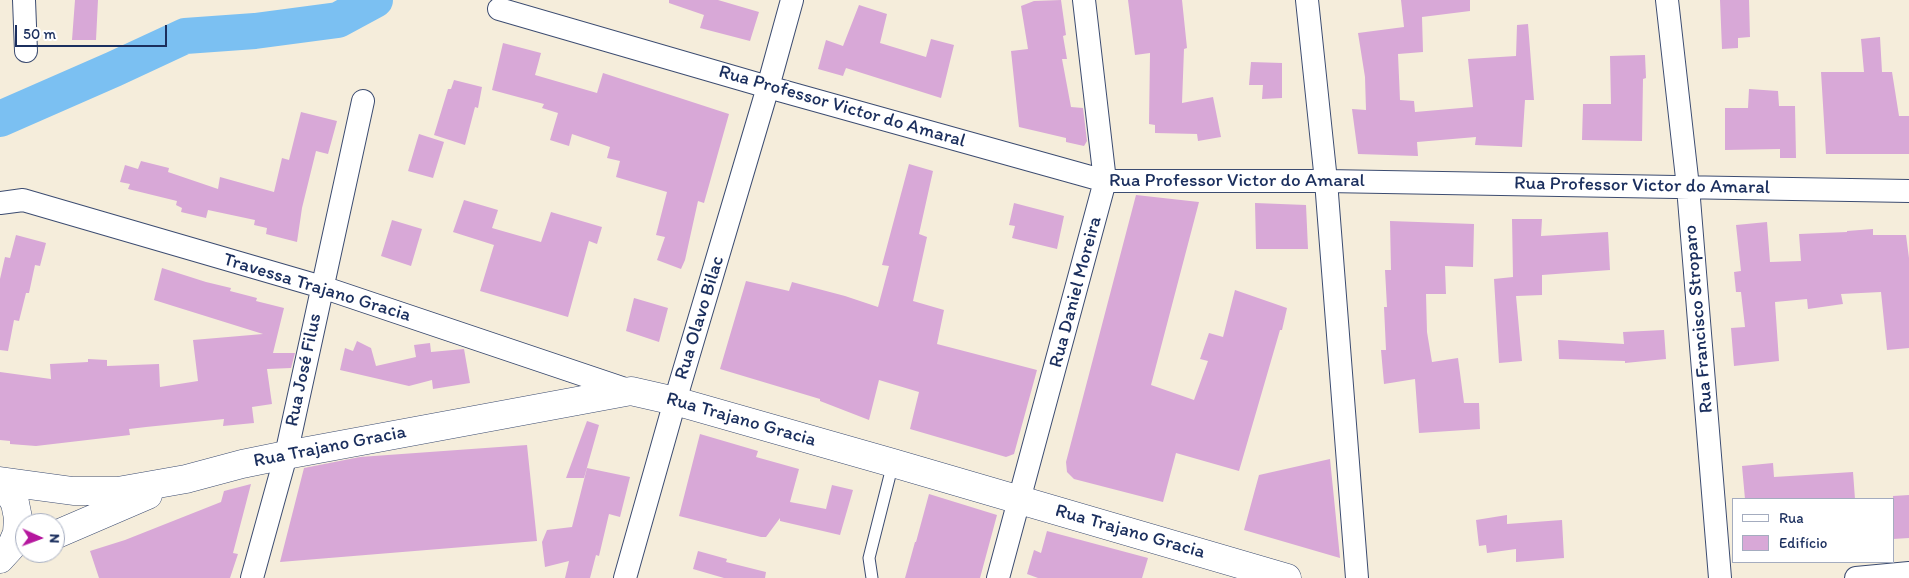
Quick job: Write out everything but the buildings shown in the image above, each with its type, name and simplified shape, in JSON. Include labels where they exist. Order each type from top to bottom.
[{"type":"main road","name":"Rua Trajano Gracia","points":[[0,482],[73,491],[118,491],[186,479],[242,464],[286,455],[631,391],[675,401],[893,463],[1287,578]]},
{"type":"main road","name":"Rua Trajano Gracia","points":[[65,532],[186,479]]},
{"type":"main road","points":[[0,482],[15,503],[18,518],[17,533],[9,556]]},
{"type":"street","points":[[24,0],[26,51]]},
{"type":"street","name":"Rua Olavo Bilac","points":[[625,578],[792,0]]},
{"type":"street","name":"Rua Daniel Moreira","points":[[998,578],[1105,181],[1084,0]]},
{"type":"street","points":[[1307,0],[1326,181],[1357,578]]},
{"type":"street","name":"Rua Francisco Stroparo","points":[[1667,0],[1688,188],[1720,578]]},
{"type":"street","name":"Rua Professor Victor do Amaral","points":[[499,9],[768,87],[1105,181],[1326,181],[1909,191]]},
{"type":"street","name":"Rua José Filus","points":[[252,578],[286,455],[364,102]]},
{"type":"street","name":"Travessa Trajano Gracia","points":[[0,203],[23,200],[322,287],[631,391]]},
{"type":"street","points":[[1856,578],[1909,573]]},
{"type":"lane","points":[[872,578],[869,558],[893,463]]},
{"type":"waterway","points":[[0,119],[185,36],[255,31],[338,20],[375,0]]}]
